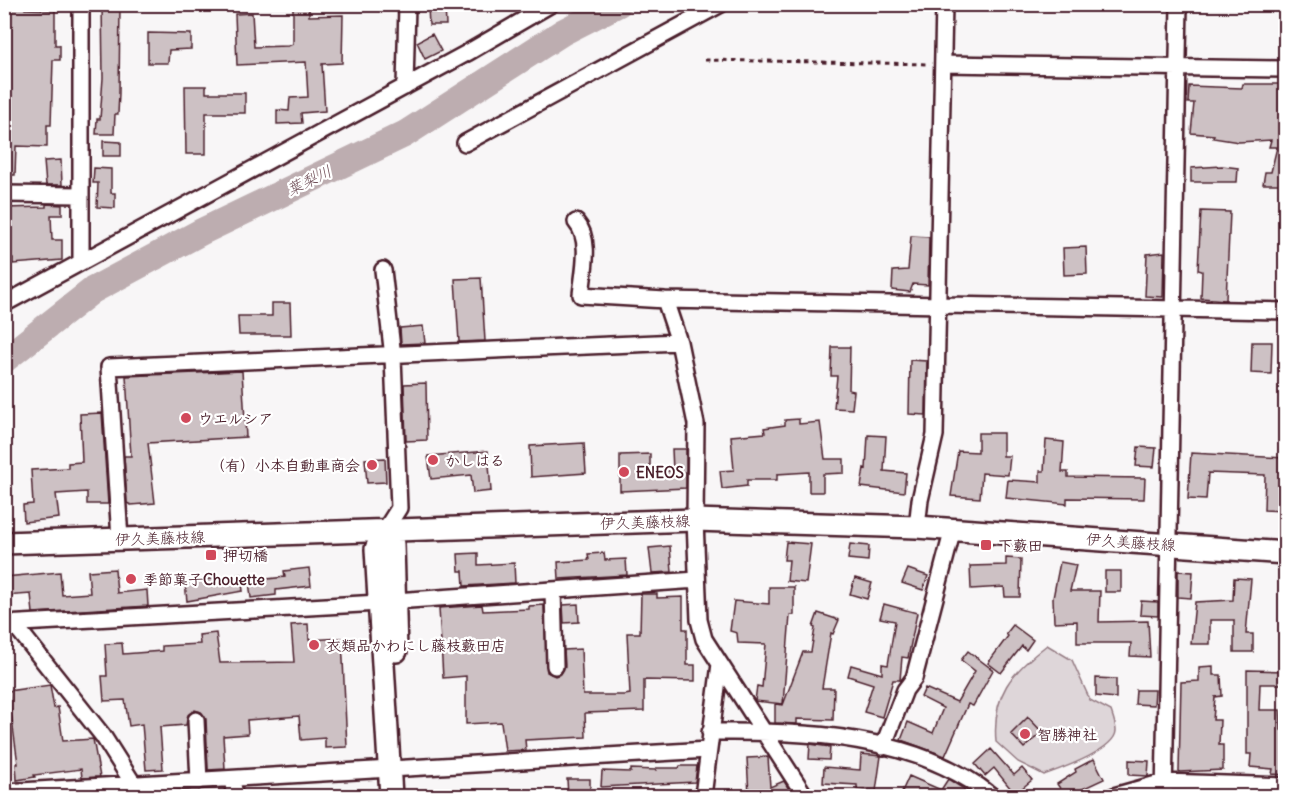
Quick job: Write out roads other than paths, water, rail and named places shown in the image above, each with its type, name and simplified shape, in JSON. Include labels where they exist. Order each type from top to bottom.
[{"type":"main road","name":"伊久美藤枝線","points":[[4,543],[695,520],[953,529],[1286,553]]},
{"type":"main road","points":[[385,530],[393,544],[387,602],[396,769],[403,796]]},
{"type":"main road","points":[[391,796],[396,769]]},
{"type":"street","points":[[81,4],[81,261]]},
{"type":"street","points":[[405,87],[407,4]]},
{"type":"street","points":[[4,304],[405,87],[551,4]]},
{"type":"street","points":[[465,143],[721,4]]},
{"type":"street","points":[[917,527],[920,500],[935,435],[944,4]]},
{"type":"street","points":[[1164,789],[1179,4]]},
{"type":"street","points":[[943,64],[1286,69]]},
{"type":"street","points":[[4,194],[80,195]]},
{"type":"street","points":[[576,222],[583,230],[585,244],[581,295],[665,300],[1286,310]]},
{"type":"street","points":[[383,270],[393,357],[399,508],[385,530]]},
{"type":"street","points":[[665,300],[679,342],[696,424],[695,520],[699,620],[704,639],[805,796]]},
{"type":"street","points":[[120,539],[109,367],[393,357],[679,342]]},
{"type":"street","points":[[883,747],[905,690],[914,678],[953,529]]},
{"type":"street","points":[[9,624],[387,602],[698,580]]},
{"type":"street","points":[[553,590],[555,666]]},
{"type":"street","points":[[9,624],[103,736],[138,791]]},
{"type":"street","points":[[703,796],[720,664]]},
{"type":"street","points":[[196,720],[199,781]]},
{"type":"street","points":[[710,732],[763,732],[846,738],[949,768],[992,796]]},
{"type":"street","points":[[8,793],[138,791],[199,781],[708,750]]},
{"type":"street","points":[[233,779],[234,796]]},
{"type":"street","points":[[1114,796],[1164,789],[1286,786]]},
{"type":"waterway","name":"葉梨川","points":[[4,360],[93,290],[201,232],[405,134],[563,32],[618,4]]},
{"type":"place","name":"ウエルシア","points":[[186,418]]},
{"type":"place","name":"かしはる","points":[[433,460]]},
{"type":"place","name":"（有）小本自動車商会","points":[[372,465]]},
{"type":"place","name":"ENEOS","points":[[624,472]]},
{"type":"place","name":"下藪田","points":[[986,545]]},
{"type":"place","name":"押切橋","points":[[211,555]]},
{"type":"place","name":"季節菓子Chouette","points":[[131,579]]},
{"type":"place","name":"衣類品かわにし藤枝藪田店","points":[[314,645]]},
{"type":"place","name":"智勝神社","points":[[1025,734]]}]
